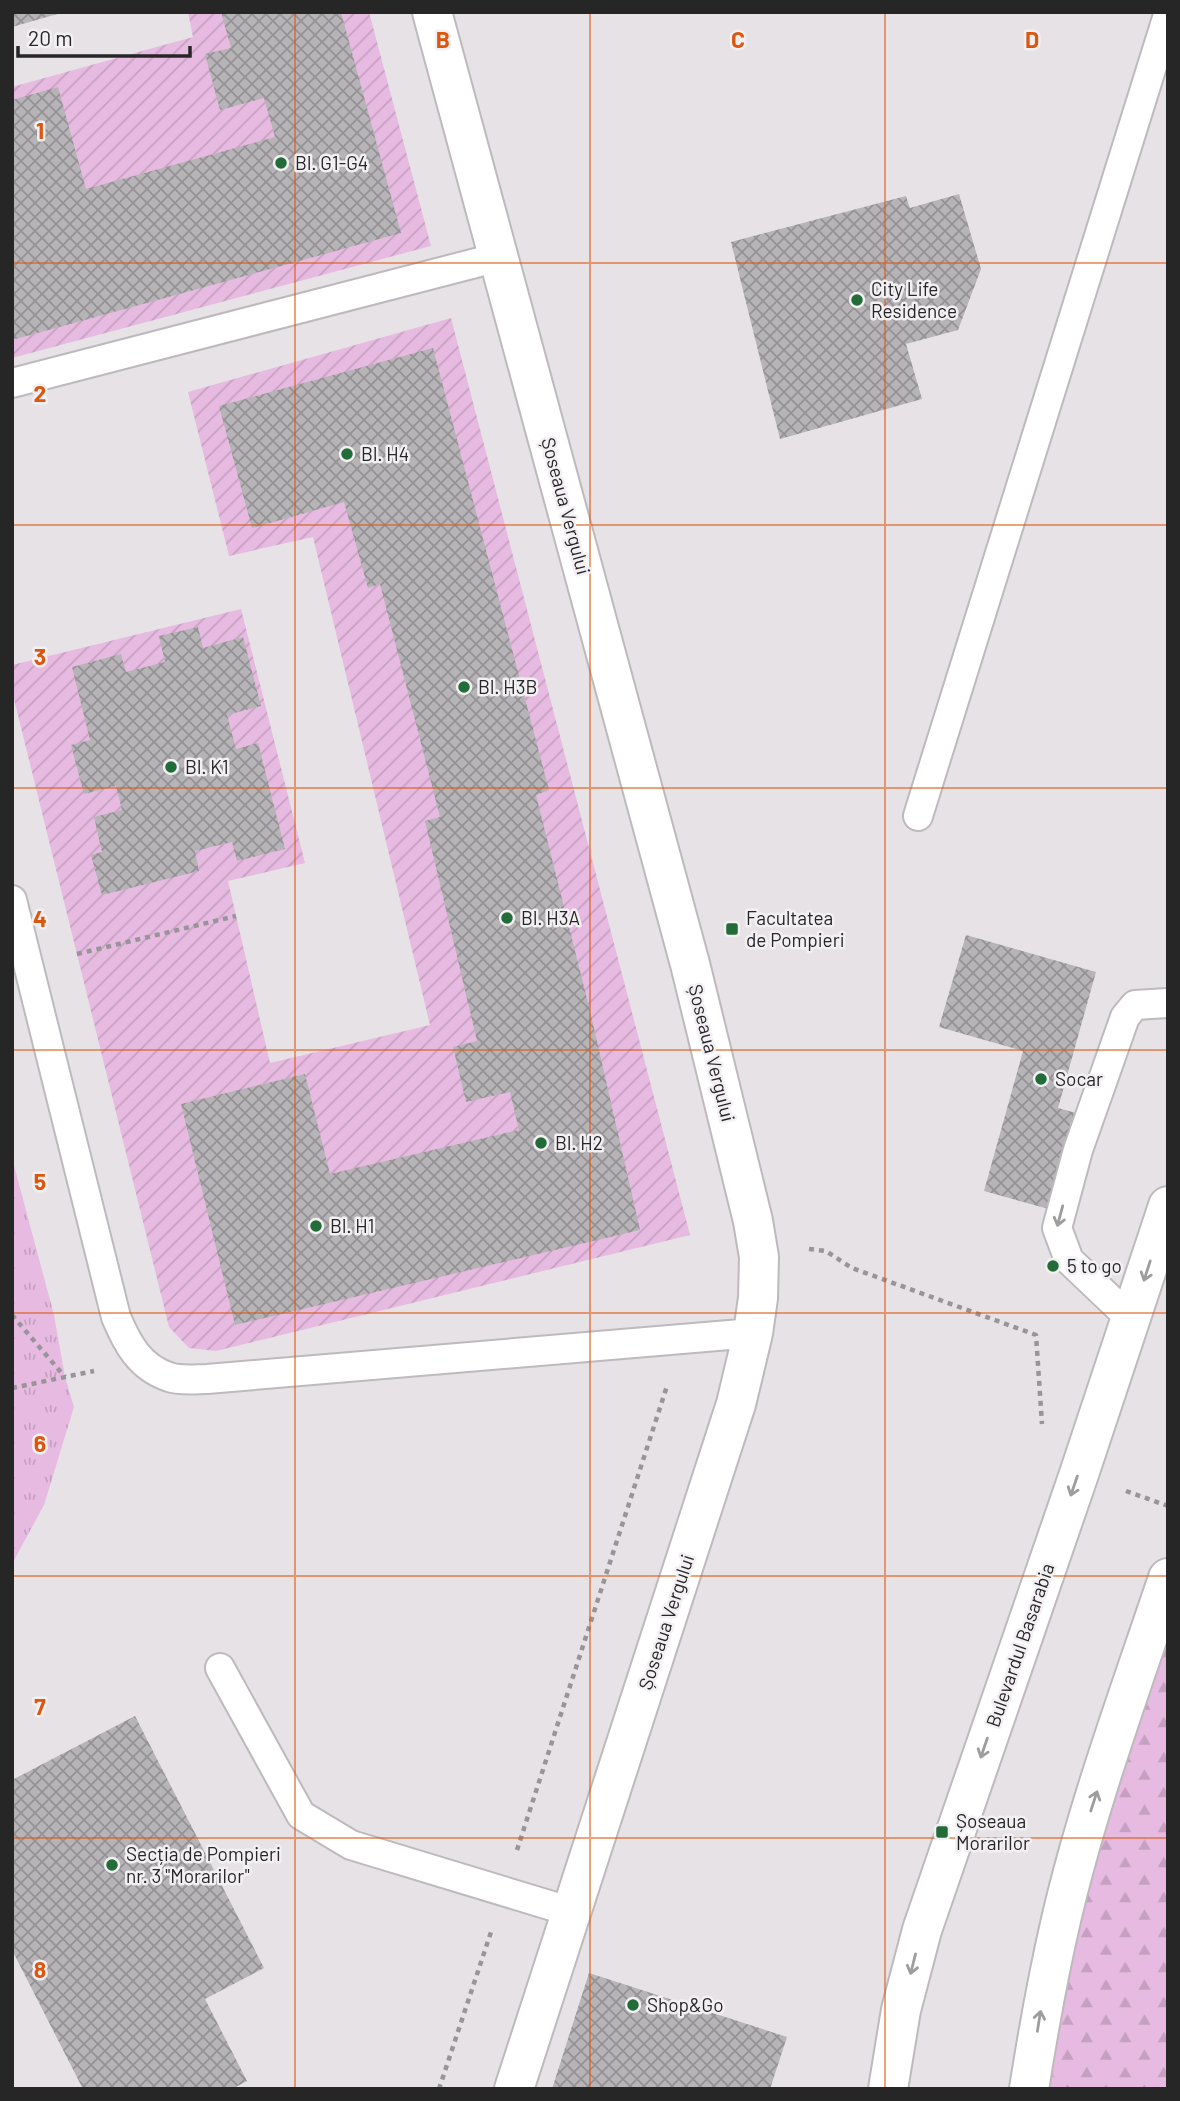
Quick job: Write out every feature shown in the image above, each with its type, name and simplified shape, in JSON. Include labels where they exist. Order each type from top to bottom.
[{"type":"main road","name":"Șoseaua Vergului","points":[[432,12],[690,964],[743,1174],[760,1257],[753,1333],[736,1404],[514,2089]]},
{"type":"main road","name":"Bulevardul Basarabia","points":[[888,2089],[901,2010],[922,1930],[1168,1206]]},
{"type":"main road","points":[[1029,2089],[1041,2012],[1061,1918],[1092,1809],[1168,1578]]},
{"type":"lane","points":[[918,816],[1168,15]]},
{"type":"lane","points":[[12,383],[499,257]]},
{"type":"lane","points":[[12,900],[117,1317],[125,1340],[141,1362],[170,1377],[208,1379],[753,1333]]},
{"type":"lane","points":[[1131,1319],[1069,1260],[1057,1228],[1078,1150],[1125,1017],[1135,1005],[1168,1003]]},
{"type":"lane","points":[[220,1668],[300,1815],[351,1845],[572,1912]]},
{"type":"path","points":[[77,954],[236,916]]},
{"type":"path","points":[[760,1257],[810,1248],[826,1251],[852,1268],[1036,1335],[1040,1416],[1048,1453],[1079,1474]]},
{"type":"path","points":[[12,1315],[65,1377],[12,1388]]},
{"type":"path","points":[[439,2089],[682,1338]]},
{"type":"green space","name":"Bl. G1-G4","points":[[188,12],[369,12],[431,246],[12,358],[12,87],[193,37]]},
{"type":"green space","points":[[451,318],[690,1235],[216,1351],[189,1348],[169,1327],[12,691],[12,665],[241,609],[305,863],[228,881],[270,1063],[430,1025],[313,537],[229,556],[188,392]]},
{"type":"green space","points":[[12,1158],[54,1315],[65,1377],[74,1407],[44,1505],[12,1564]]},
{"type":"green space","points":[[1168,1632],[1168,2089],[1044,2089],[1061,1980],[1103,1834]]},
{"type":"building","points":[[12,12],[61,12],[61,13],[12,27]]},
{"type":"building","name":"Bl. G1-G4","points":[[221,12],[341,12],[401,233],[12,340],[12,100],[58,87],[86,189],[275,137],[264,98],[220,110],[205,54],[231,48]]},
{"type":"building","name":"City Life Residence","points":[[959,194],[981,269],[958,330],[906,344],[922,399],[780,439],[731,242],[906,196],[910,208]]},
{"type":"building","points":[[433,348],[549,790],[536,795],[591,1015],[640,1230],[235,1325],[181,1104],[305,1074],[330,1174],[519,1130],[510,1092],[466,1102],[453,1047],[477,1041],[425,821],[440,817],[380,584],[368,588],[344,502],[252,528],[219,406]]},
{"type":"building","name":"Bl. K1","points":[[198,627],[203,648],[243,637],[261,706],[227,715],[236,749],[258,743],[285,849],[237,861],[232,842],[195,851],[199,871],[102,895],[91,855],[102,852],[94,817],[122,810],[116,786],[84,794],[71,745],[90,740],[72,667],[121,654],[126,672],[165,662],[159,636]]},
{"type":"building","name":"Socar","points":[[966,935],[1096,972],[1058,1108],[1101,1120],[1074,1216],[984,1191],[1023,1051],[939,1027]]},
{"type":"building","name":"Secția de Pompieri nr. 3 \"Morarilor\"","points":[[135,1716],[264,1968],[205,1999],[247,2081],[232,2089],[83,2089],[12,1950],[12,1780]]},
{"type":"building","name":"Shop&Go","points":[[589,1973],[787,2037],[770,2089],[552,2089]]},
{"type":"place","name":"Bl. G1-G4","points":[[281,163]]},
{"type":"place","name":"City Life Residence","points":[[857,300]]},
{"type":"place","name":"Bl. H4","points":[[347,454]]},
{"type":"place","name":"Bl. H3B","points":[[464,687]]},
{"type":"place","name":"Bl. K1","points":[[171,767]]},
{"type":"place","name":"Bl. H3A","points":[[507,918]]},
{"type":"place","name":"Facultatea de Pompieri","points":[[732,929]]},
{"type":"place","name":"Socar","points":[[1041,1079]]},
{"type":"place","name":"Bl. H2","points":[[541,1143]]},
{"type":"place","name":"Bl. H1","points":[[316,1226]]},
{"type":"place","name":"5 to go","points":[[1053,1266]]},
{"type":"place","name":"Șoseaua Morarilor","points":[[942,1832]]},
{"type":"place","name":"Secția de Pompieri nr. 3 \"Morarilor\"","points":[[112,1865]]},
{"type":"place","name":"Shop&Go","points":[[633,2005]]}]
